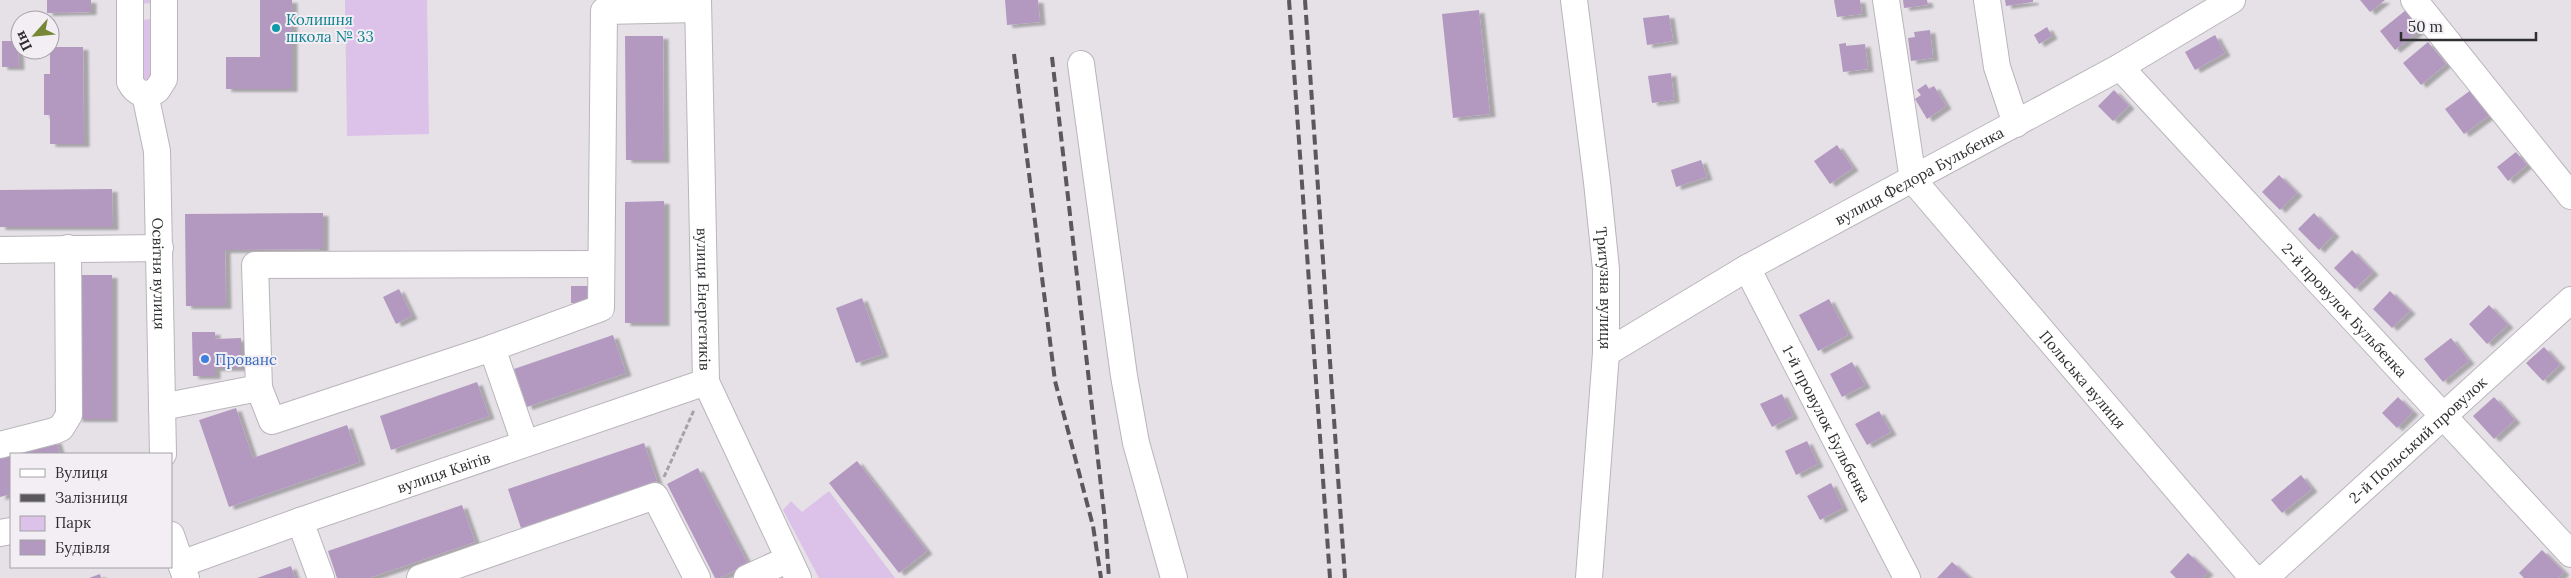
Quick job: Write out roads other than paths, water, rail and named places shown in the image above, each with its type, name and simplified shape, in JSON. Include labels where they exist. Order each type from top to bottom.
[{"type":"street","name":"Освітня вулиця","points":[[130,0],[130,82],[133,88],[145,94],[157,151],[163,453]]},
{"type":"street","points":[[145,94],[157,90],[164,79],[164,0]]},
{"type":"street","name":"Тритузна вулиця","points":[[1574,0],[1603,240],[1606,353],[1589,578]]},
{"type":"street","points":[[1886,0],[1912,180]]},
{"type":"street","points":[[1987,0],[1998,66],[2016,124]]},
{"type":"street","points":[[2414,0],[2571,196]]},
{"type":"street","name":"вулиця Федора Бульбенка","points":[[1606,353],[1747,268],[2120,67],[2221,3]]},
{"type":"street","points":[[601,264],[255,265],[259,388],[272,421],[492,348],[601,308],[604,5],[698,4]]},
{"type":"street","name":"вулиця Енергетиків","points":[[698,4],[706,382],[794,568]]},
{"type":"street","points":[[1081,64],[1133,424],[1152,505],[1174,578]]},
{"type":"street","name":"2-й провулок Бульбенка","points":[[2120,67],[2571,554]]},
{"type":"street","name":"Польська вулиця","points":[[1912,180],[2253,578]]},
{"type":"street","points":[[0,445],[54,432],[61,428],[69,415],[68,248]]},
{"type":"street","points":[[0,250],[160,248]]},
{"type":"street","name":"1-й провулок Бульбенка","points":[[1747,268],[1907,578]]},
{"type":"street","name":"2-й Польський провулок","points":[[2265,578],[2571,300]]},
{"type":"street","points":[[492,348],[525,443]]},
{"type":"street","name":"вулиця Квітів","points":[[183,571],[300,520],[706,382]]},
{"type":"street","points":[[162,407],[259,388]]},
{"type":"street","points":[[420,578],[655,496],[697,578]]},
{"type":"street","points":[[300,520],[321,578]]},
{"type":"street","points":[[172,538],[183,571]]},
{"type":"street","points":[[747,578],[794,568]]},
{"type":"railway","points":[[1289,0],[1330,578]]},
{"type":"railway","points":[[1305,0],[1345,578]]},
{"type":"railway","points":[[1014,54],[1055,381],[1093,526],[1101,578]]},
{"type":"railway","points":[[1052,57],[1105,521],[1109,578]]},
{"type":"place","name":"Колишня школа № 33","points":[[276,28]]},
{"type":"place","name":"Прованс","points":[[205,359]]}]
